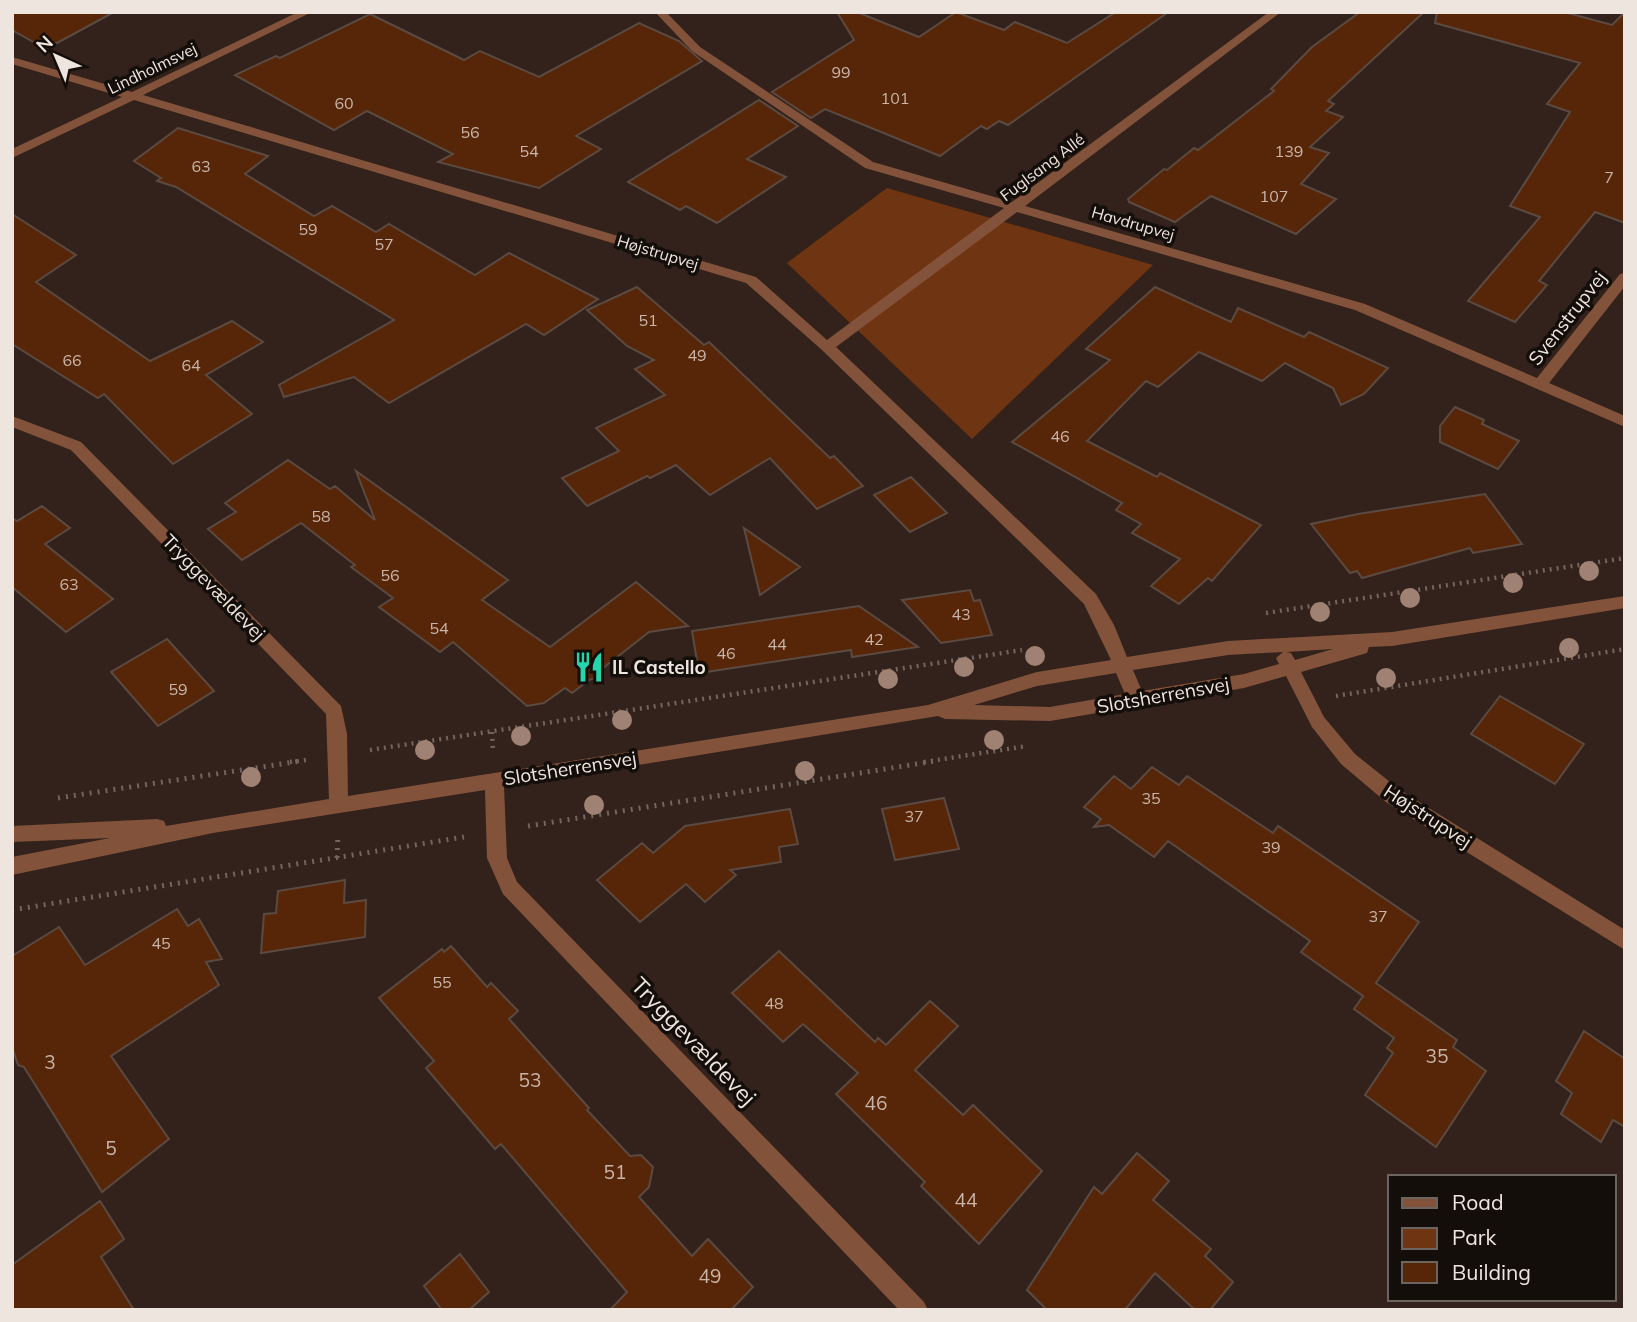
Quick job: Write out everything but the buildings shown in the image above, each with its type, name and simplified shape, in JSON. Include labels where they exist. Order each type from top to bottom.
[{"type":"street","name":"Lindholmsvej","points":[[12,154],[307,12]]},
{"type":"street","name":"Havdrupvej","points":[[660,12],[696,49],[869,165],[1360,307],[1625,422]]},
{"type":"street","name":"Fuglsang Allé","points":[[827,347],[1276,12]]},
{"type":"street","name":"Højstrupvej","points":[[12,60],[751,280],[827,347],[1090,599],[1136,699]]},
{"type":"street","name":"Svenstrupvej","points":[[1540,384],[1625,277]]},
{"type":"street","name":"Tryggevældevej","points":[[12,421],[76,446],[335,711],[339,805]]},
{"type":"street","name":"Slotsherrensvej","points":[[12,866],[213,825],[928,712],[1037,679],[1122,665],[1228,648],[1392,639],[1625,602]]},
{"type":"street","name":"Slotsherrensvej","points":[[928,712],[1050,714],[1244,681],[1392,639]]},
{"type":"street","name":"Højstrupvej","points":[[1278,645],[1318,722],[1348,759],[1393,796],[1625,941]]},
{"type":"street","name":"Tryggevældevej","points":[[494,780],[497,858],[510,888],[916,1310]]},
{"type":"street","name":"Slotsherrensvej","points":[[12,834],[213,825]]},
{"type":"path","points":[[1261,614],[1625,558]]},
{"type":"path","points":[[53,799],[1027,649]]},
{"type":"path","points":[[1307,701],[1625,649]]},
{"type":"path","points":[[12,910],[1037,744]]},
{"type":"green space","points":[[887,188],[1153,265],[972,439],[787,263]]},
{"type":"place","name":"IL Castello","points":[[589,667]]}]
